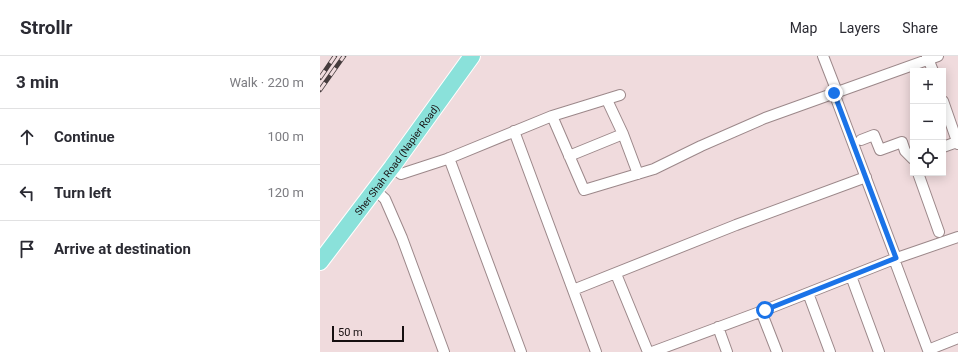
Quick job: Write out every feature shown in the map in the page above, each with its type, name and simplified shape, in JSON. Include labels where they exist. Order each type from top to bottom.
[{"type":"main road","name":"Sher Shah Road (Napier Road)","points":[[320,262],[392,167],[461,56]]},
{"type":"main road","name":"Sher Shah Road (Napier Road)","points":[[320,250],[427,111],[472,56]]},
{"type":"street","points":[[823,56],[928,351],[958,338]]},
{"type":"street","points":[[552,116],[584,190],[654,169],[701,146],[765,118],[931,57],[932,68]]},
{"type":"street","points":[[392,167],[401,174],[449,158],[552,116],[620,95]]},
{"type":"street","points":[[607,100],[623,134],[638,174]]},
{"type":"street","points":[[944,104],[957,143],[946,146]]},
{"type":"street","points":[[514,131],[596,352]]},
{"type":"street","points":[[569,156],[623,134]]},
{"type":"street","points":[[861,140],[874,135],[880,150],[902,142],[905,151],[910,156]]},
{"type":"street","points":[[449,158],[521,352]]},
{"type":"street","points":[[919,176],[939,232]]},
{"type":"street","points":[[573,290],[736,225],[866,178]]},
{"type":"street","points":[[375,190],[385,199],[402,238],[444,352]]},
{"type":"street","points":[[652,352],[958,236]]},
{"type":"street","points":[[616,274],[648,352]]},
{"type":"street","points":[[851,276],[879,352]]},
{"type":"street","points":[[808,293],[830,352]]},
{"type":"street","points":[[761,311],[777,352]]},
{"type":"street","points":[[718,327],[727,352]]},
{"type":"railway","points":[[320,78],[335,56]]},
{"type":"railway","points":[[320,90],[344,56]]},
{"type":"route","points":[[765,310],[896,258],[834,93]]}]
